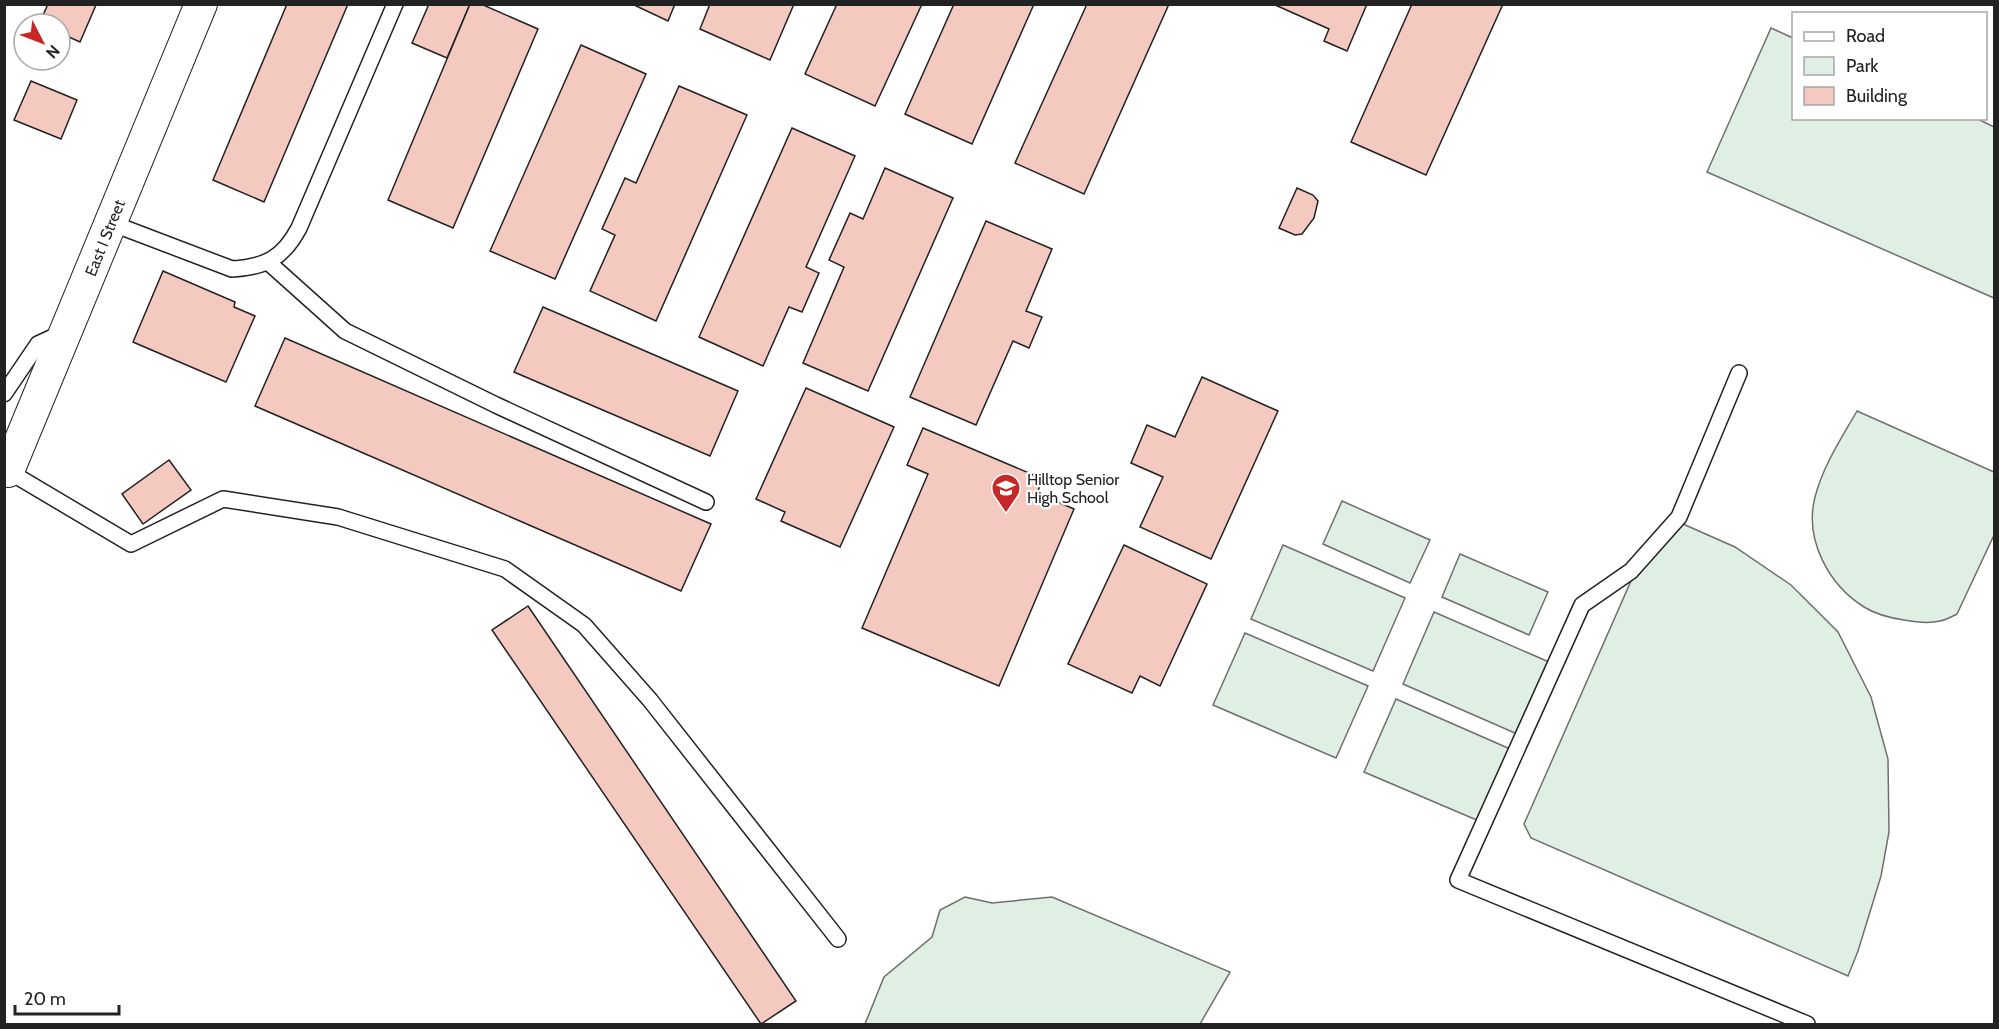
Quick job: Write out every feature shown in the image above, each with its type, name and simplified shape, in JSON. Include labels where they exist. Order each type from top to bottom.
[{"type":"street","name":"East I Street","points":[[8,471],[201,4]]},
{"type":"lane","points":[[111,223],[232,269],[251,268],[281,254],[299,228],[395,4]]},
{"type":"lane","points":[[268,262],[345,331],[496,405],[706,502]]},
{"type":"lane","points":[[4,394],[38,344],[67,330]]},
{"type":"lane","points":[[1739,373],[1679,517],[1631,572],[1582,605],[1458,880],[1806,1024]]},
{"type":"lane","points":[[8,471],[131,544],[223,499],[338,517],[505,569],[584,625],[650,700],[838,939]]},
{"type":"green space","points":[[1771,28],[1792,38],[1792,120],[1980,120],[1994,127],[1994,298],[1707,172]]},
{"type":"green space","points":[[1857,411],[1994,472],[1994,535],[1957,614],[1942,621],[1917,622],[1873,612],[1851,598],[1840,587],[1822,560],[1813,529],[1815,497],[1828,464]]},
{"type":"green space","points":[[1342,501],[1430,540],[1410,583],[1323,544]]},
{"type":"green space","points":[[1683,524],[1735,547],[1791,585],[1838,632],[1871,697],[1888,759],[1889,832],[1881,876],[1848,976],[1531,838],[1524,824],[1631,581]]},
{"type":"green space","points":[[1283,545],[1405,598],[1373,671],[1251,619]]},
{"type":"green space","points":[[1460,554],[1548,592],[1529,635],[1442,597]]},
{"type":"green space","points":[[1434,612],[1556,665],[1524,737],[1403,684]]},
{"type":"green space","points":[[1245,633],[1368,686],[1336,758],[1213,705]]},
{"type":"green space","points":[[1396,699],[1517,752],[1486,824],[1364,772]]},
{"type":"green space","points":[[965,897],[992,903],[1052,897],[1230,972],[1200,1024],[865,1024],[884,977],[932,937],[940,910]]},
{"type":"building","points":[[48,4],[96,5],[80,42],[72,38],[72,12],[44,12]]},
{"type":"building","points":[[287,4],[348,4],[264,202],[213,180]]},
{"type":"building","points":[[429,4],[470,4],[447,58],[412,43]]},
{"type":"building","points":[[470,4],[481,4],[538,29],[453,228],[388,200]]},
{"type":"building","points":[[632,4],[675,4],[668,21]]},
{"type":"building","points":[[710,4],[794,4],[770,60],[700,29]]},
{"type":"building","points":[[837,4],[922,4],[875,106],[805,74]]},
{"type":"building","points":[[954,4],[1034,4],[972,144],[905,114]]},
{"type":"building","points":[[1087,4],[1169,4],[1084,194],[1015,163]]},
{"type":"building","points":[[1273,4],[1367,4],[1347,51],[1324,41],[1329,29]]},
{"type":"building","points":[[1412,4],[1503,4],[1426,175],[1351,142]]},
{"type":"building","points":[[581,45],[646,74],[555,279],[490,251]]},
{"type":"building","points":[[31,81],[77,100],[61,139],[14,120]]},
{"type":"building","points":[[679,86],[747,115],[656,321],[590,291],[615,235],[602,229],[625,178],[636,183]]},
{"type":"building","points":[[792,128],[855,156],[806,267],[819,273],[802,312],[789,307],[763,366],[699,337]]},
{"type":"building","points":[[885,168],[953,198],[868,391],[803,363],[844,267],[829,260],[850,213],[863,219]]},
{"type":"building","points":[[1297,188],[1313,195],[1318,201],[1314,218],[1302,234],[1295,235],[1279,228]]},
{"type":"building","points":[[986,221],[1052,249],[1026,311],[1042,317],[1029,348],[1013,341],[976,425],[910,397]]},
{"type":"building","points":[[163,271],[235,302],[234,307],[255,316],[226,382],[133,342]]},
{"type":"building","points":[[543,307],[738,391],[710,456],[514,372]]},
{"type":"building","points":[[285,338],[711,524],[681,591],[255,406]]},
{"type":"building","points":[[1202,377],[1278,411],[1211,559],[1140,527],[1163,477],[1131,463],[1147,425],[1175,437]]},
{"type":"building","points":[[806,388],[894,427],[840,547],[781,521],[785,512],[756,499]]},
{"type":"building","points":[[923,428],[1043,479],[1037,493],[1074,509],[999,686],[862,628],[928,474],[907,465]]},
{"type":"building","points":[[169,460],[191,490],[143,524],[122,494]]},
{"type":"building","points":[[1124,545],[1207,584],[1160,686],[1140,676],[1132,693],[1068,664]]},
{"type":"building","points":[[528,606],[796,1001],[761,1024],[492,630]]},
{"type":"place","name":"Hilltop Senior High School","points":[[1006,514]]}]
